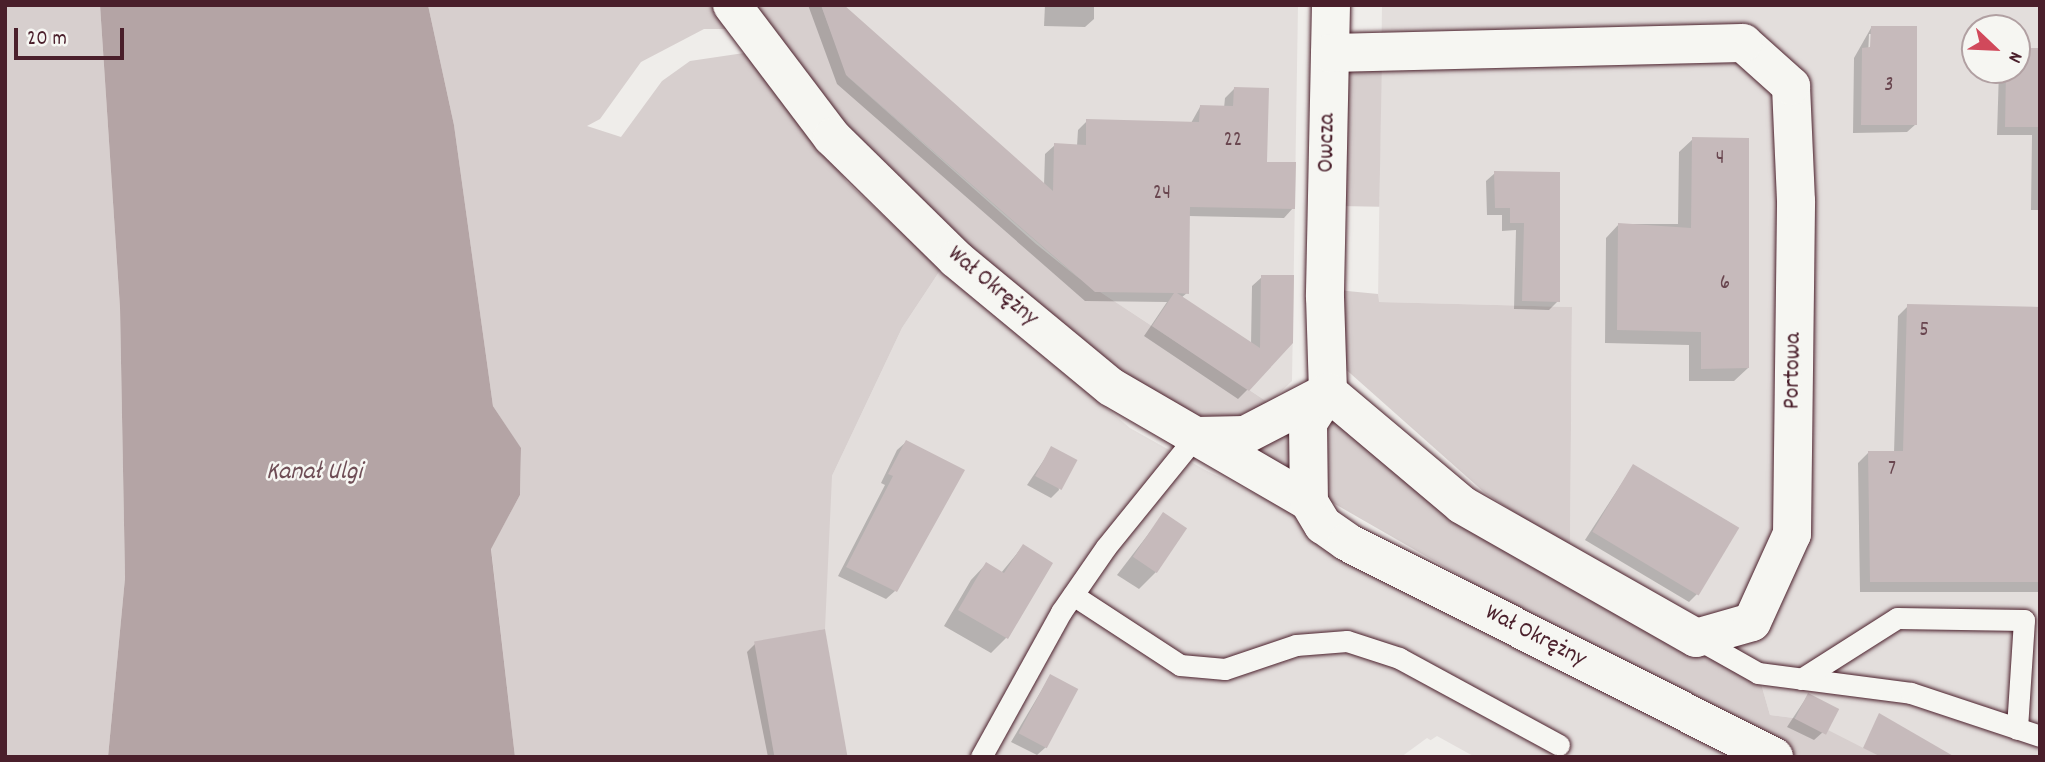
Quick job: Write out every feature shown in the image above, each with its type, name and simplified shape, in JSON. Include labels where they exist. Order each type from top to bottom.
[{"type":"street","name":"Wał Okrężny","points":[[732,5],[832,136],[956,259],[1111,387],[1309,502],[1323,525],[1347,542],[1774,757]]},
{"type":"street","name":"Owcza","points":[[1328,392],[1325,281],[1331,5]]},
{"type":"street","name":"Portowa","points":[[1330,53],[1743,43],[1791,86],[1796,201],[1792,534],[1752,622],[1696,638]]},
{"type":"street","points":[[1196,436],[1245,435],[1328,392]]},
{"type":"street","points":[[1328,392],[1462,505],[1696,638]]},
{"type":"street","points":[[1309,502],[1308,424],[1328,392]]},
{"type":"lane","points":[[981,757],[1073,595],[1196,436]]},
{"type":"lane","points":[[1073,595],[1180,665],[1225,669],[1296,645],[1347,641],[1399,657],[1559,745]]},
{"type":"lane","points":[[1801,679],[1897,618],[2024,620],[2017,729]]},
{"type":"lane","points":[[1696,638],[1758,673],[1911,693],[2040,736]]},
{"type":"shaded area","points":[[5,5],[100,5],[120,308],[125,578],[108,757],[5,757]]},
{"type":"shaded area","points":[[428,5],[715,5],[727,29],[704,29],[641,62],[600,119],[587,126],[621,137],[662,81],[690,61],[744,53],[763,64],[847,182],[941,269],[902,328],[832,476],[825,629],[755,642],[776,757],[515,757],[491,548],[520,495],[521,449],[493,406],[454,125]]},
{"type":"shaded area","points":[[750,5],[821,5],[848,77],[1036,244],[1076,276],[1269,403],[1206,429],[1111,387],[911,205]]},
{"type":"shaded area","points":[[821,5],[1298,5],[1292,381],[1269,403],[1076,276],[848,77]]},
{"type":"shaded area","points":[[1382,5],[2040,5],[2040,757],[1879,757],[1795,718],[1770,715],[1758,673],[1570,549],[1572,307],[1378,302]]},
{"type":"shaded area","points":[[1342,55],[1382,56],[1379,207],[1339,206]]},
{"type":"shaded area","points":[[941,269],[1130,428],[1207,471],[1323,525],[1737,757],[1475,757],[1437,736],[1405,757],[676,757],[832,476],[902,328]]},
{"type":"shaded area","points":[[1337,290],[1378,294],[1379,302],[1572,307],[1570,549],[1485,493],[1333,358]]},
{"type":"shaded area","points":[[1328,392],[1462,505],[1758,673],[1770,715],[1794,718],[1826,729],[1881,757],[1791,757],[1650,685],[1328,500],[1320,485]]},
{"type":"shaded area","points":[[1293,420],[1297,478],[1254,455],[1253,446]]},
{"type":"water","name":"Kanał Ulgi","points":[[100,5],[428,5],[454,125],[493,406],[521,448],[520,495],[491,549],[515,757],[108,757],[125,578],[120,308]]},
{"type":"pier","points":[[1427,738],[1458,757],[1401,757]]},
{"type":"building","points":[[821,5],[844,5],[1053,191],[1054,143],[1086,145],[1086,119],[1199,122],[1200,105],[1233,106],[1234,87],[1269,88],[1267,162],[1296,162],[1295,209],[1190,207],[1189,294],[1177,293],[1260,348],[1261,275],[1294,275],[1293,343],[1249,391],[1152,326],[1174,293],[1095,292],[846,75]]},
{"type":"building","points":[[1871,26],[1917,26],[1917,125],[1861,125],[1862,48],[1870,47]]},
{"type":"building","points":[[2031,48],[2040,48],[2040,127],[2005,127],[2006,84],[2031,84]]},
{"type":"building","points":[[1692,137],[1749,138],[1749,368],[1701,369],[1701,332],[1617,330],[1618,223],[1691,228]]},
{"type":"building","points":[[1494,171],[1560,172],[1560,302],[1522,301],[1524,223],[1510,223],[1510,208],[1495,208]]},
{"type":"building","points":[[1907,304],[2040,307],[2040,582],[1870,582],[1868,451],[1903,451]]},
{"type":"building","points":[[906,440],[965,470],[897,592],[846,567],[893,476],[888,474]]},
{"type":"building","points":[[1051,446],[1077,460],[1062,490],[1035,476]]},
{"type":"building","points":[[1633,464],[1739,528],[1699,596],[1592,532]]},
{"type":"building","points":[[1163,512],[1187,528],[1157,573],[1133,557]]},
{"type":"building","points":[[1023,544],[1053,563],[1008,639],[958,610],[986,562],[1004,573]]},
{"type":"building","points":[[825,629],[848,757],[774,757],[754,642]]},
{"type":"building","points":[[1050,674],[1078,689],[1047,748],[1019,733]]},
{"type":"building","points":[[1808,693],[1839,709],[1826,735],[1795,719]]},
{"type":"building","points":[[1879,713],[1955,757],[1881,757],[1863,748]]}]
